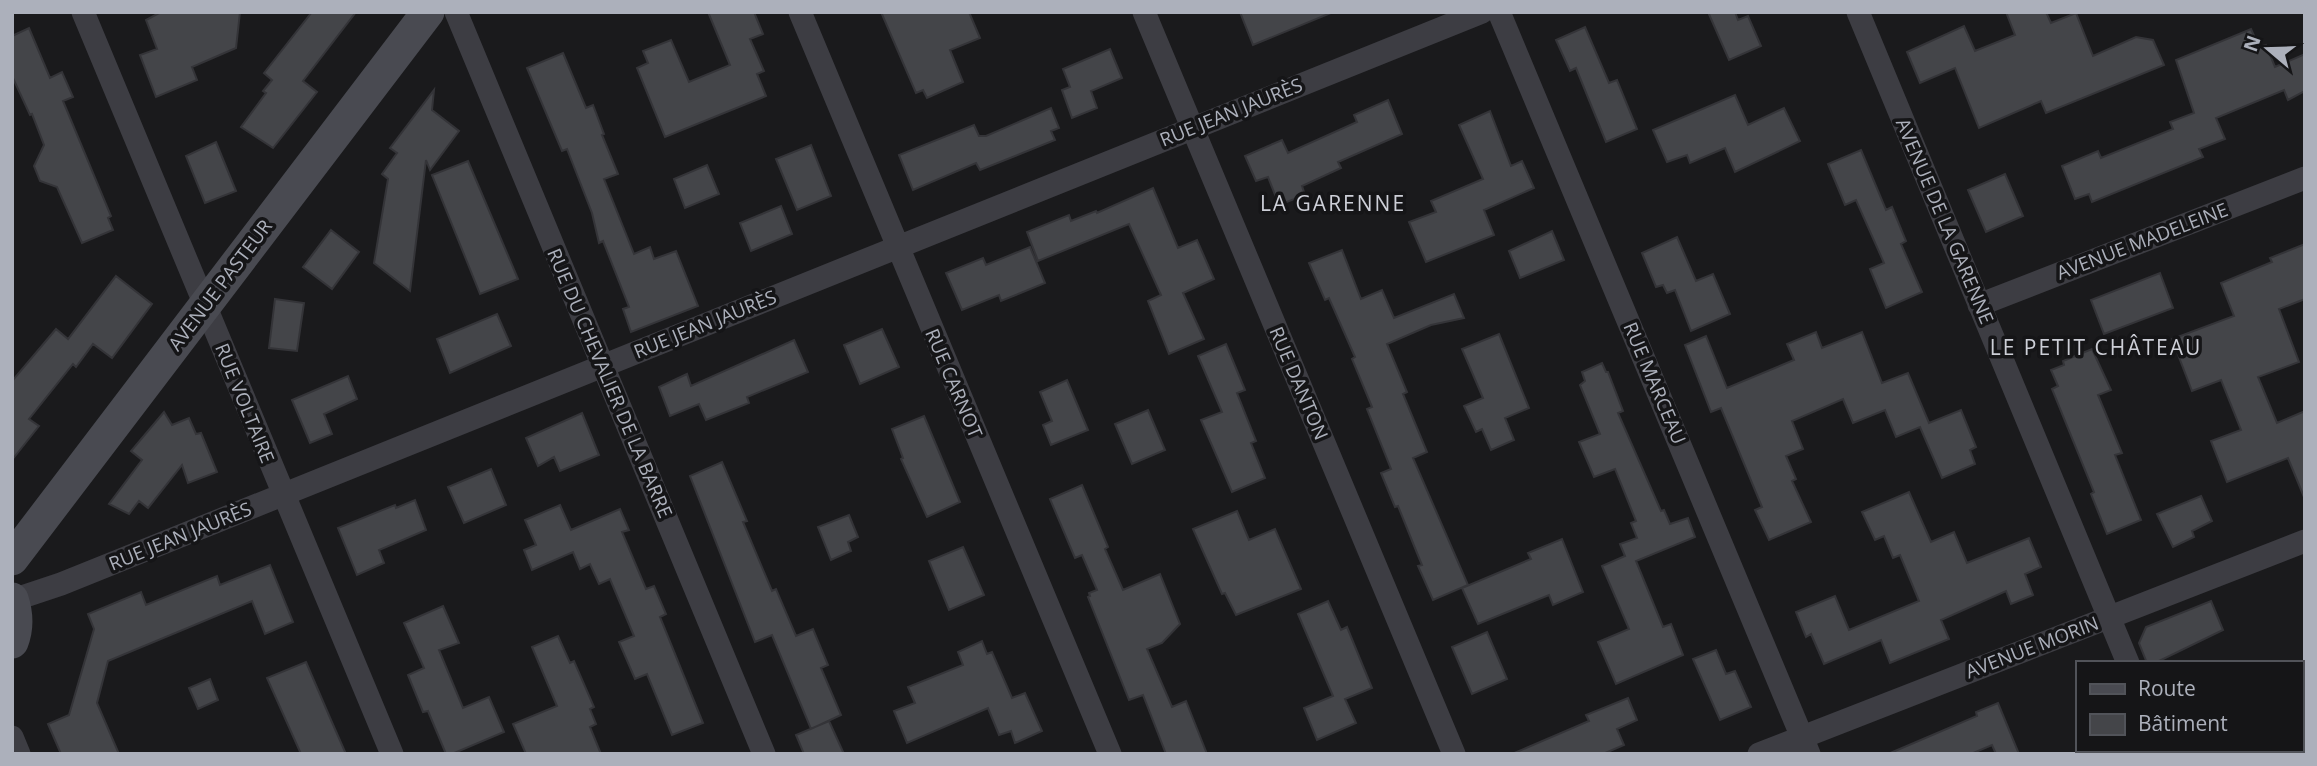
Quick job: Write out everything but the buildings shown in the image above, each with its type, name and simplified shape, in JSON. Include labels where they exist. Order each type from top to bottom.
[{"type":"street","name":"RUE VOLTAIRE","points":[[83,12],[392,754]]},
{"type":"street","name":"AVENUE PASTEUR","points":[[12,559],[428,12]]},
{"type":"street","name":"RUE DU CHEVALIER DE LA BARRE","points":[[456,12],[764,754]]},
{"type":"street","name":"RUE CARNOT","points":[[800,12],[1110,754]]},
{"type":"street","name":"RUE DANTON","points":[[1144,12],[1454,754]]},
{"type":"street","name":"RUE JEAN JAURÈS","points":[[13,599],[61,584],[1482,12]]},
{"type":"street","name":"RUE MARCEAU","points":[[1499,12],[1805,745]]},
{"type":"street","name":"AVENUE DE LA GARENNE","points":[[1866,15],[1979,305],[2127,661]]},
{"type":"street","name":"AVENUE MADELEINE","points":[[1979,305],[2305,178]]},
{"type":"street","name":"AVENUE MORIN","points":[[1759,754],[1805,745],[2109,617],[2305,541]]},
{"type":"street","points":[[12,642],[16,632],[17,615],[13,599]]},
{"type":"street","points":[[12,737],[19,754]]},
{"type":"district","name":"LA GARENNE","points":[[1333,203]]},
{"type":"district","name":"LE PETIT CHÂTEAU","points":[[2096,347]]}]
